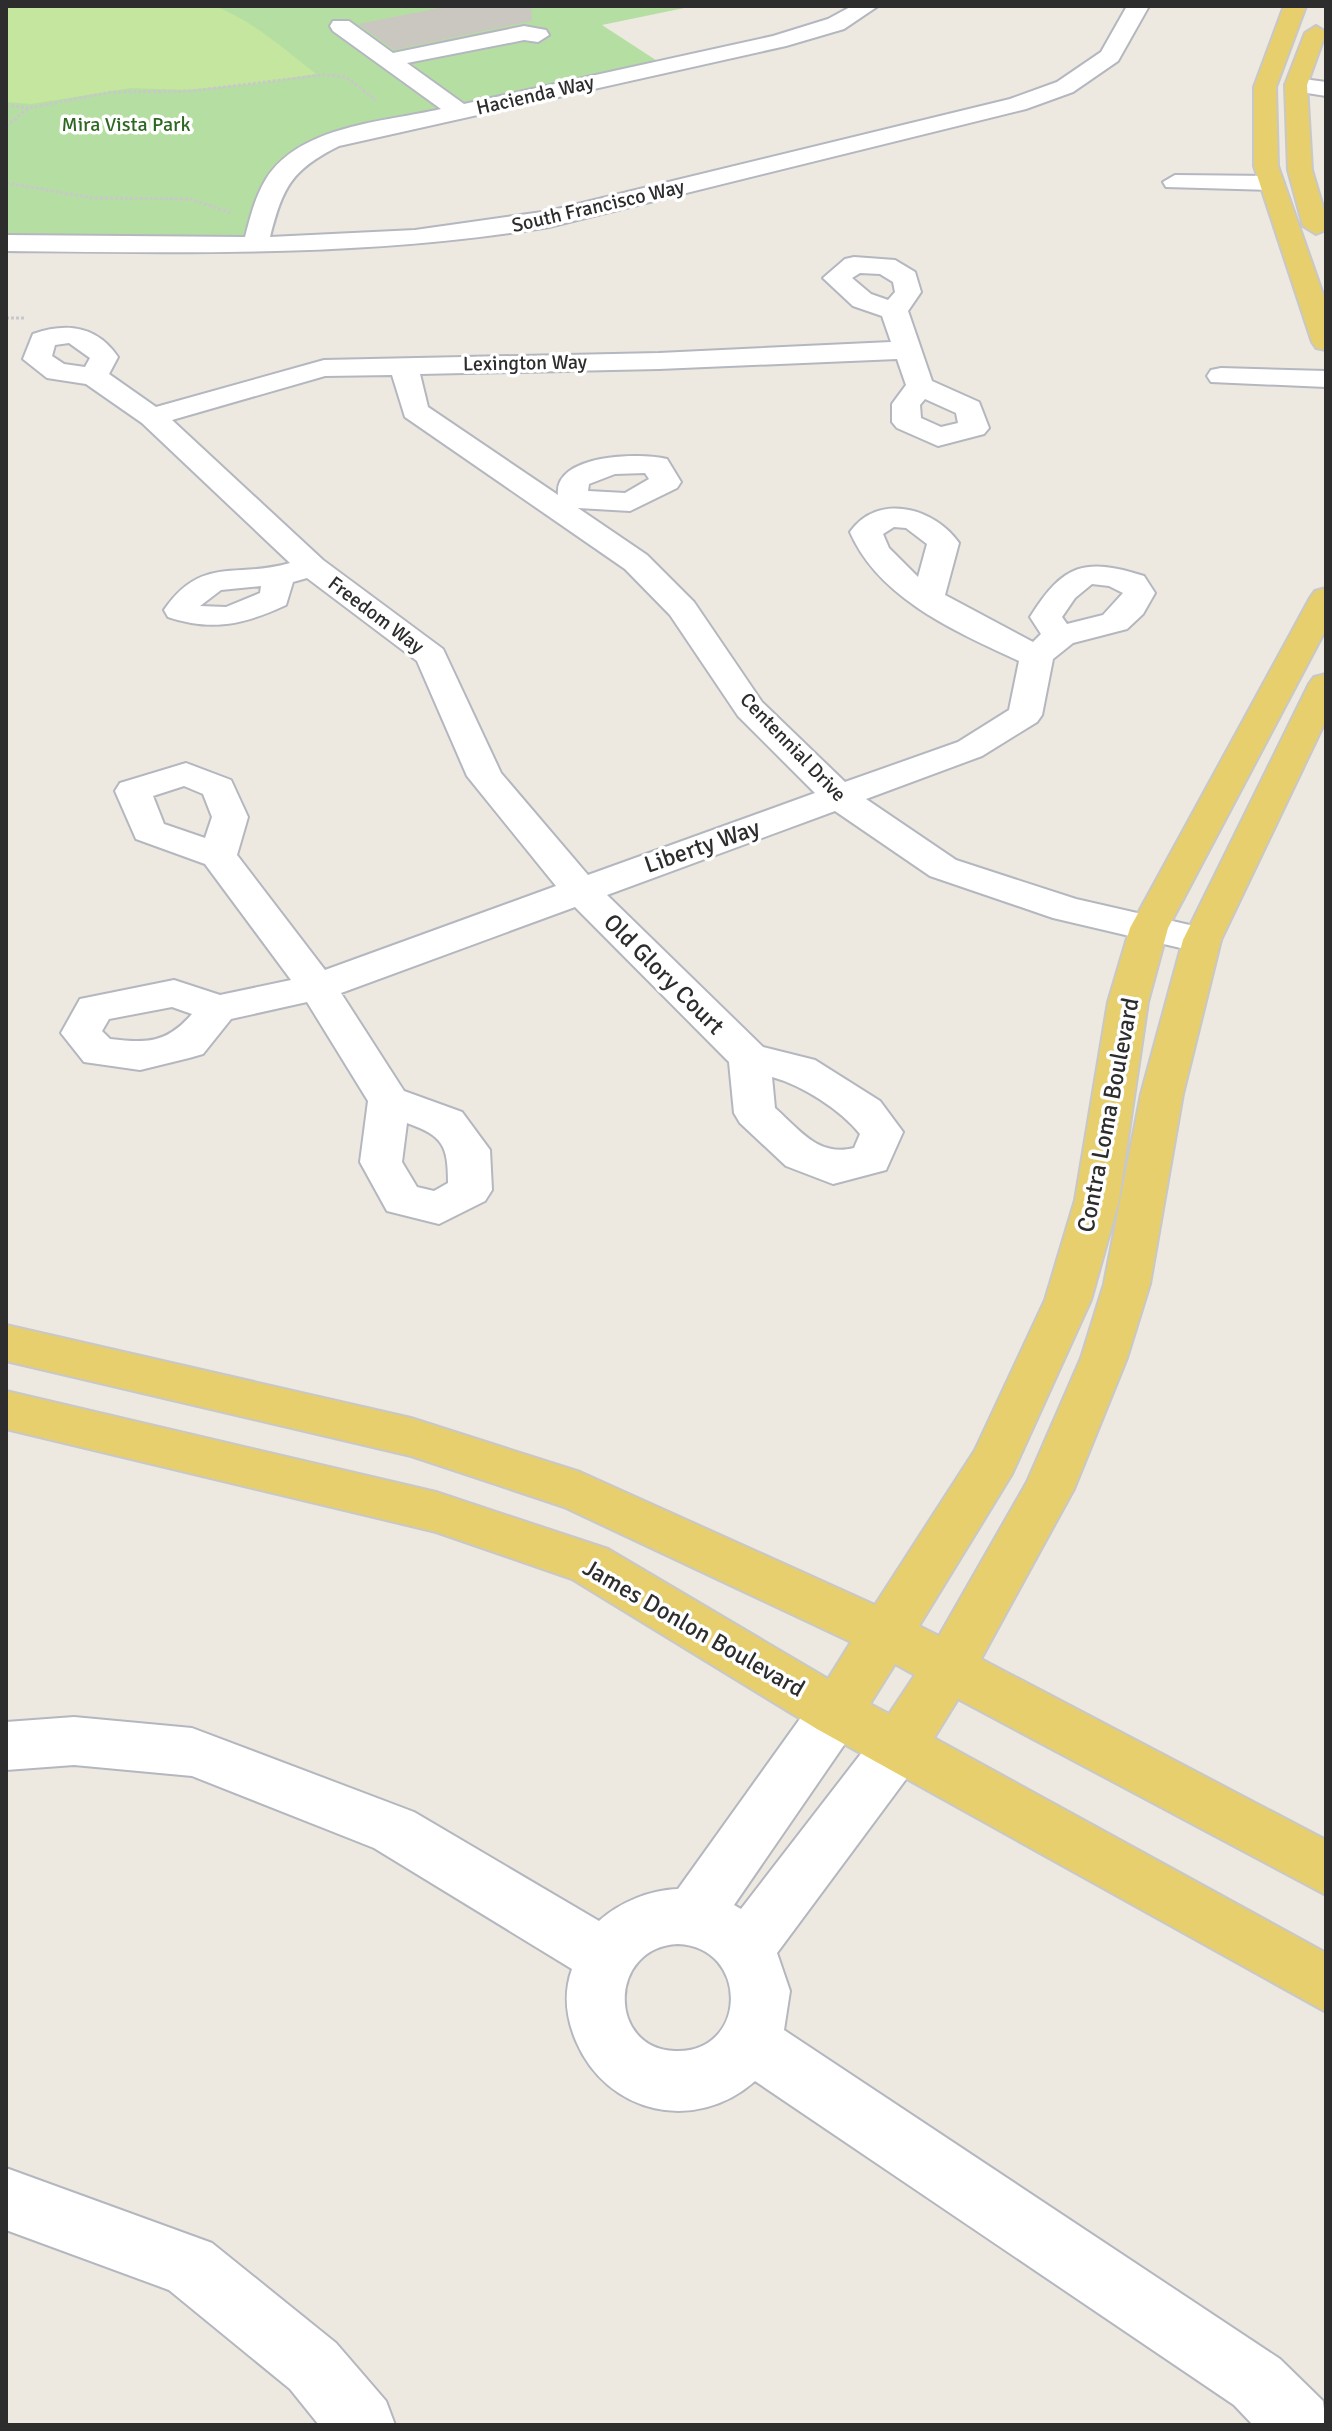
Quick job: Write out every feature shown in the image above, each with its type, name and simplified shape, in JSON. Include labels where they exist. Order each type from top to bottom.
[{"type":"main road","points":[[1295,6],[1265,87],[1266,166],[1326,342]]},
{"type":"main road","points":[[1326,8],[1296,85],[1300,170],[1326,255]]},
{"type":"main road","name":"Contra Loma Boulevard","points":[[836,1712],[995,1460],[1068,1300],[1097,1200],[1128,1002],[1149,928],[1326,598]]},
{"type":"main road","name":"Contra Loma Boulevard","points":[[899,1746],[949,1667],[1049,1489],[1104,1358],[1127,1284],[1162,1094],[1202,940],[1326,684]]},
{"type":"main road","points":[[6,1343],[411,1437],[580,1492],[886,1634],[1326,1869]]},
{"type":"main road","name":"James Donlon Boulevard","points":[[6,1410],[436,1512],[590,1564],[836,1712],[1326,1984]]},
{"type":"street","name":"Hacienda Way","points":[[256,243],[275,178],[299,155],[331,141],[778,41],[836,24],[867,6]]},
{"type":"street","name":"South Francisco Way","points":[[6,243],[409,240],[485,232],[1018,104],[1065,87],[1110,56],[1138,6]]},
{"type":"street","points":[[341,26],[460,112]]},
{"type":"street","points":[[391,60],[542,30]]},
{"type":"street","points":[[581,62],[607,79]]},
{"type":"street","points":[[1296,85],[1326,89]]},
{"type":"street","points":[[1175,182],[1272,183]]},
{"type":"street","points":[[894,311],[920,386]]},
{"type":"street","name":"Lexington Way","points":[[152,417],[324,368],[659,361],[905,350]]},
{"type":"street","name":"Centennial Drive","points":[[403,365],[415,411],[563,503],[636,562],[682,609],[750,709],[840,798],[943,868],[1067,909],[1202,940]]},
{"type":"street","name":"Freedom Way","points":[[94,376],[152,417],[312,567],[431,656],[485,776],[579,889]]},
{"type":"street","points":[[1221,376],[1326,379]]},
{"type":"street","points":[[278,576],[312,567]]},
{"type":"street","name":"Liberty Way","points":[[218,1009],[317,987],[579,889],[840,798],[970,749],[1025,715],[1048,647],[967,625],[928,598]]},
{"type":"street","points":[[218,856],[317,987],[389,1101]]},
{"type":"street","name":"Old Glory Court","points":[[579,889],[749,1058]]},
{"type":"street","points":[[691,1919],[836,1712]]},
{"type":"street","points":[[6,1746],[74,1741],[192,1752],[285,1785],[394,1830],[605,1957]]},
{"type":"street","points":[[745,1950],[899,1746]]},
{"type":"street","points":[[666,1918],[691,1919],[730,1935],[745,1950],[757,1972],[762,1996],[760,2020],[750,2042],[731,2064],[705,2078],[676,2081],[647,2076],[622,2060],[603,2038],[594,2011],[595,1984],[605,1957],[621,1939],[642,1925],[666,1918]]},
{"type":"street","points":[[750,2042],[1257,2382],[1299,2425]]},
{"type":"street","points":[[6,2199],[189,2266],[313,2366],[362,2425]]},
{"type":"path","points":[[6,105],[29,108],[111,92],[192,91],[332,74],[346,77],[408,124]]},
{"type":"path","points":[[6,126],[29,108]]},
{"type":"path","points":[[6,183],[93,198],[190,199],[237,215],[264,215]]},
{"type":"green space","name":"Mira Vista Park","points":[[6,6],[694,6],[602,25],[665,66],[299,155],[256,243],[6,243]]},
{"type":"green space","points":[[6,6],[214,6],[255,27],[316,74],[254,84],[184,90],[131,88],[31,104],[6,102]]},
{"type":"building","points":[[450,6],[531,6],[532,21],[394,50],[358,24]]}]
